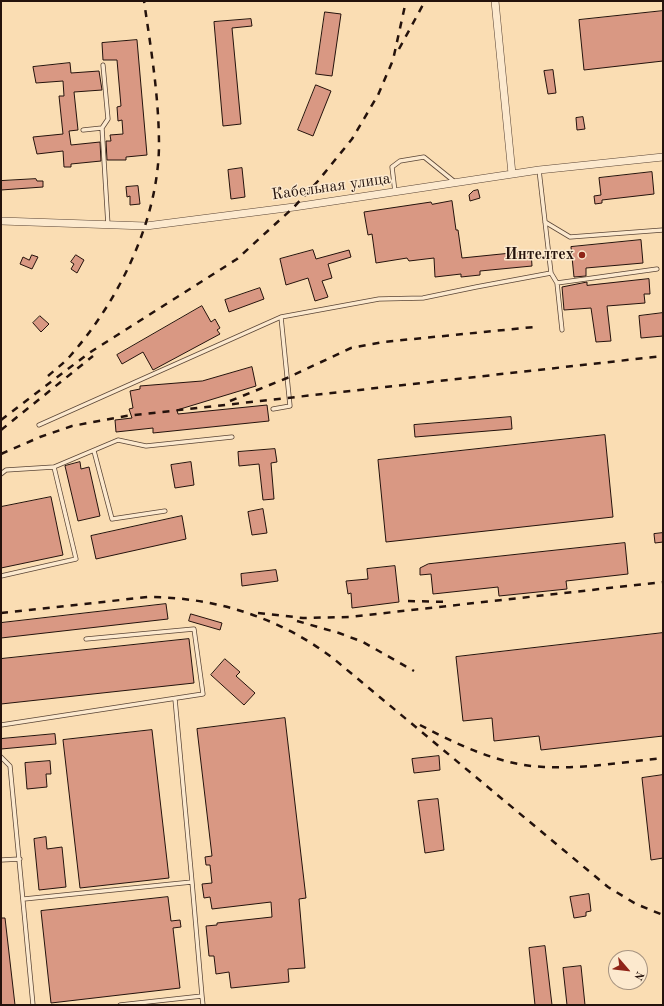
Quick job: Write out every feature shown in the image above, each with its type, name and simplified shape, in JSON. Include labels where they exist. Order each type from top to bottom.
[{"type":"street","points":[[495,1],[512,174]]},
{"type":"street","name":"Кабельная улица","points":[[1,221],[146,226],[395,192],[539,170],[663,157]]},
{"type":"lane","points":[[103,65],[108,119],[102,128],[108,225]]},
{"type":"lane","points":[[82,130],[102,128]]},
{"type":"lane","points":[[395,192],[392,167],[400,161],[424,157],[457,183]]},
{"type":"lane","points":[[539,170],[551,273],[557,283],[562,330]]},
{"type":"lane","points":[[545,222],[570,238],[663,230]]},
{"type":"lane","points":[[557,283],[656,269]]},
{"type":"lane","points":[[39,425],[281,317],[379,299],[423,298],[476,286],[551,273]]},
{"type":"lane","points":[[273,409],[290,406],[281,317]]},
{"type":"lane","points":[[1,474],[6,470],[54,467],[118,440],[146,446],[232,437]]},
{"type":"lane","points":[[94,451],[112,519],[165,511]]},
{"type":"lane","points":[[1,576],[76,559],[54,467]]},
{"type":"lane","points":[[1,725],[203,694],[194,629],[86,639]]},
{"type":"lane","points":[[175,698],[203,1005]]},
{"type":"lane","points":[[1,757],[10,766],[33,1005]]},
{"type":"lane","points":[[1,860],[20,858]]},
{"type":"lane","points":[[24,899],[192,882]]},
{"type":"lane","points":[[120,1005],[202,996]]},
{"type":"building","points":[[663,11],[663,61],[584,70],[579,20]]},
{"type":"building","points":[[325,12],[341,14],[332,76],[316,74]]},
{"type":"building","points":[[251,19],[252,26],[232,28],[241,124],[223,126],[214,22]]},
{"type":"building","points":[[137,40],[147,155],[126,157],[126,160],[107,160],[106,141],[111,141],[110,135],[123,134],[122,120],[118,121],[117,107],[121,106],[117,60],[103,60],[102,43]]},
{"type":"building","points":[[70,63],[71,73],[99,71],[102,90],[74,92],[78,130],[69,131],[71,145],[100,142],[101,161],[71,164],[71,167],[64,167],[63,151],[37,154],[33,137],[63,134],[59,96],[64,96],[63,81],[36,83],[33,67]]},
{"type":"building","points":[[553,70],[556,93],[548,94],[544,71]]},
{"type":"building","points":[[316,85],[331,91],[313,136],[298,130]]},
{"type":"building","points":[[583,117],[585,129],[577,130],[576,118]]},
{"type":"building","points":[[242,168],[245,197],[231,199],[228,170]]},
{"type":"building","points":[[652,172],[654,194],[602,200],[602,203],[595,204],[594,196],[601,195],[599,178]]},
{"type":"building","points":[[36,179],[37,181],[43,181],[43,187],[1,190],[1,181]]},
{"type":"building","points":[[138,186],[140,204],[130,205],[130,196],[127,197],[126,187]]},
{"type":"building","points":[[478,190],[480,198],[470,201],[469,195],[473,191]]},
{"type":"building","points":[[452,201],[462,258],[531,251],[532,266],[480,271],[480,275],[461,277],[461,274],[435,277],[434,258],[409,261],[407,258],[376,263],[372,234],[368,235],[364,212],[431,202],[432,204]]},
{"type":"building","points":[[641,240],[643,263],[586,268],[586,276],[574,277],[571,247]]},
{"type":"building","points":[[313,250],[316,259],[349,250],[351,257],[328,264],[332,278],[322,281],[328,297],[315,301],[308,278],[286,285],[280,259]]},
{"type":"building","points":[[32,255],[38,257],[32,269],[20,264],[23,257],[29,260]]},
{"type":"building","points":[[76,255],[84,260],[77,273],[71,269],[74,264],[71,262]]},
{"type":"building","points":[[649,279],[650,294],[644,294],[645,303],[607,306],[611,341],[596,342],[591,308],[564,310],[562,287],[587,282],[587,285]]},
{"type":"building","points":[[260,288],[264,299],[229,312],[225,300]]},
{"type":"building","points":[[202,306],[211,322],[215,319],[220,328],[217,330],[220,334],[153,370],[143,352],[122,364],[117,355]]},
{"type":"building","points":[[663,313],[663,336],[641,338],[639,316]]},
{"type":"building","points":[[40,316],[49,324],[41,332],[33,323]]},
{"type":"building","points":[[252,367],[256,386],[177,410],[178,414],[267,405],[269,421],[153,433],[153,428],[116,432],[115,420],[132,418],[129,409],[133,408],[130,391],[140,389],[140,386],[202,381]]},
{"type":"building","points":[[511,417],[512,429],[415,437],[414,425]]},
{"type":"building","points":[[605,435],[613,517],[386,542],[378,460]]},
{"type":"building","points":[[275,449],[277,462],[271,463],[274,499],[263,500],[259,464],[239,466],[238,452]]},
{"type":"building","points":[[80,462],[81,469],[89,467],[100,516],[78,521],[65,466]]},
{"type":"building","points":[[191,462],[194,485],[175,488],[171,465]]},
{"type":"building","points":[[51,497],[63,555],[1,568],[1,507]]},
{"type":"building","points":[[263,509],[267,533],[252,535],[248,512]]},
{"type":"building","points":[[182,516],[186,539],[96,559],[91,536]]},
{"type":"building","points":[[663,533],[663,542],[655,543],[654,534]]},
{"type":"building","points":[[625,543],[628,574],[566,581],[567,589],[499,596],[498,587],[433,594],[431,574],[420,575],[420,568],[428,564]]},
{"type":"building","points":[[395,566],[399,602],[352,608],[351,593],[348,594],[346,581],[368,579],[367,569]]},
{"type":"building","points":[[276,570],[278,581],[242,586],[241,574]]},
{"type":"building","points":[[166,604],[168,619],[1,638],[1,623]]},
{"type":"building","points":[[191,614],[222,623],[220,630],[189,621]]},
{"type":"building","points":[[663,633],[663,736],[541,750],[539,736],[494,741],[492,718],[463,721],[456,657]]},
{"type":"building","points":[[189,639],[194,683],[1,704],[1,659]]},
{"type":"building","points":[[225,659],[240,672],[236,676],[255,693],[244,705],[211,675]]},
{"type":"building","points":[[285,718],[306,898],[299,899],[305,968],[288,969],[289,982],[231,988],[229,972],[216,974],[214,956],[209,956],[206,926],[217,925],[217,923],[272,917],[271,902],[212,909],[210,897],[204,898],[202,884],[212,883],[210,865],[206,865],[205,857],[212,856],[197,729]]},
{"type":"building","points":[[152,730],[169,878],[80,888],[63,740]]},
{"type":"building","points":[[55,734],[56,744],[1,749],[1,739]]},
{"type":"building","points":[[439,756],[440,770],[414,773],[412,759]]},
{"type":"building","points":[[50,761],[51,774],[46,774],[47,787],[27,789],[25,763]]},
{"type":"building","points":[[663,775],[663,858],[651,860],[642,778]]},
{"type":"building","points":[[438,799],[444,850],[425,853],[418,801]]},
{"type":"building","points":[[46,837],[47,849],[62,847],[66,887],[39,890],[34,839]]},
{"type":"building","points":[[589,894],[591,911],[586,912],[586,916],[574,918],[570,897]]},
{"type":"building","points":[[168,897],[171,921],[180,920],[181,927],[173,928],[180,988],[51,1003],[41,911]]},
{"type":"building","points":[[1,918],[5,918],[15,1005],[1,1005]]},
{"type":"building","points":[[545,946],[552,1005],[535,1005],[529,948]]},
{"type":"building","points":[[581,966],[585,1005],[567,1005],[563,968]]},
{"type":"railway","points":[[48,376],[71,355],[105,310],[133,258],[152,203],[157,174],[159,128],[154,73],[144,1]]},
{"type":"railway","points":[[1,420],[89,353],[237,259],[294,207],[318,181],[352,139],[378,95],[393,60],[406,1]]},
{"type":"railway","points":[[399,49],[425,1]]},
{"type":"railway","points":[[230,401],[287,378],[351,348],[383,342],[534,327]]},
{"type":"railway","points":[[1,430],[93,356]]},
{"type":"railway","points":[[1,454],[40,437],[72,426],[126,416],[663,356]]},
{"type":"railway","points":[[258,613],[303,618],[349,617],[663,582]]},
{"type":"railway","points":[[1,613],[148,597],[198,601],[222,606],[270,621],[314,645],[334,659],[608,887],[636,904],[663,915]]},
{"type":"railway","points":[[408,601],[450,602]]},
{"type":"railway","points":[[297,621],[339,633],[363,642],[414,671]]},
{"type":"railway","points":[[420,725],[449,740],[480,753],[495,758],[528,765],[544,767],[574,767],[663,758]]},
{"type":"place","name":"Интелтех","points":[[582,255]]}]
